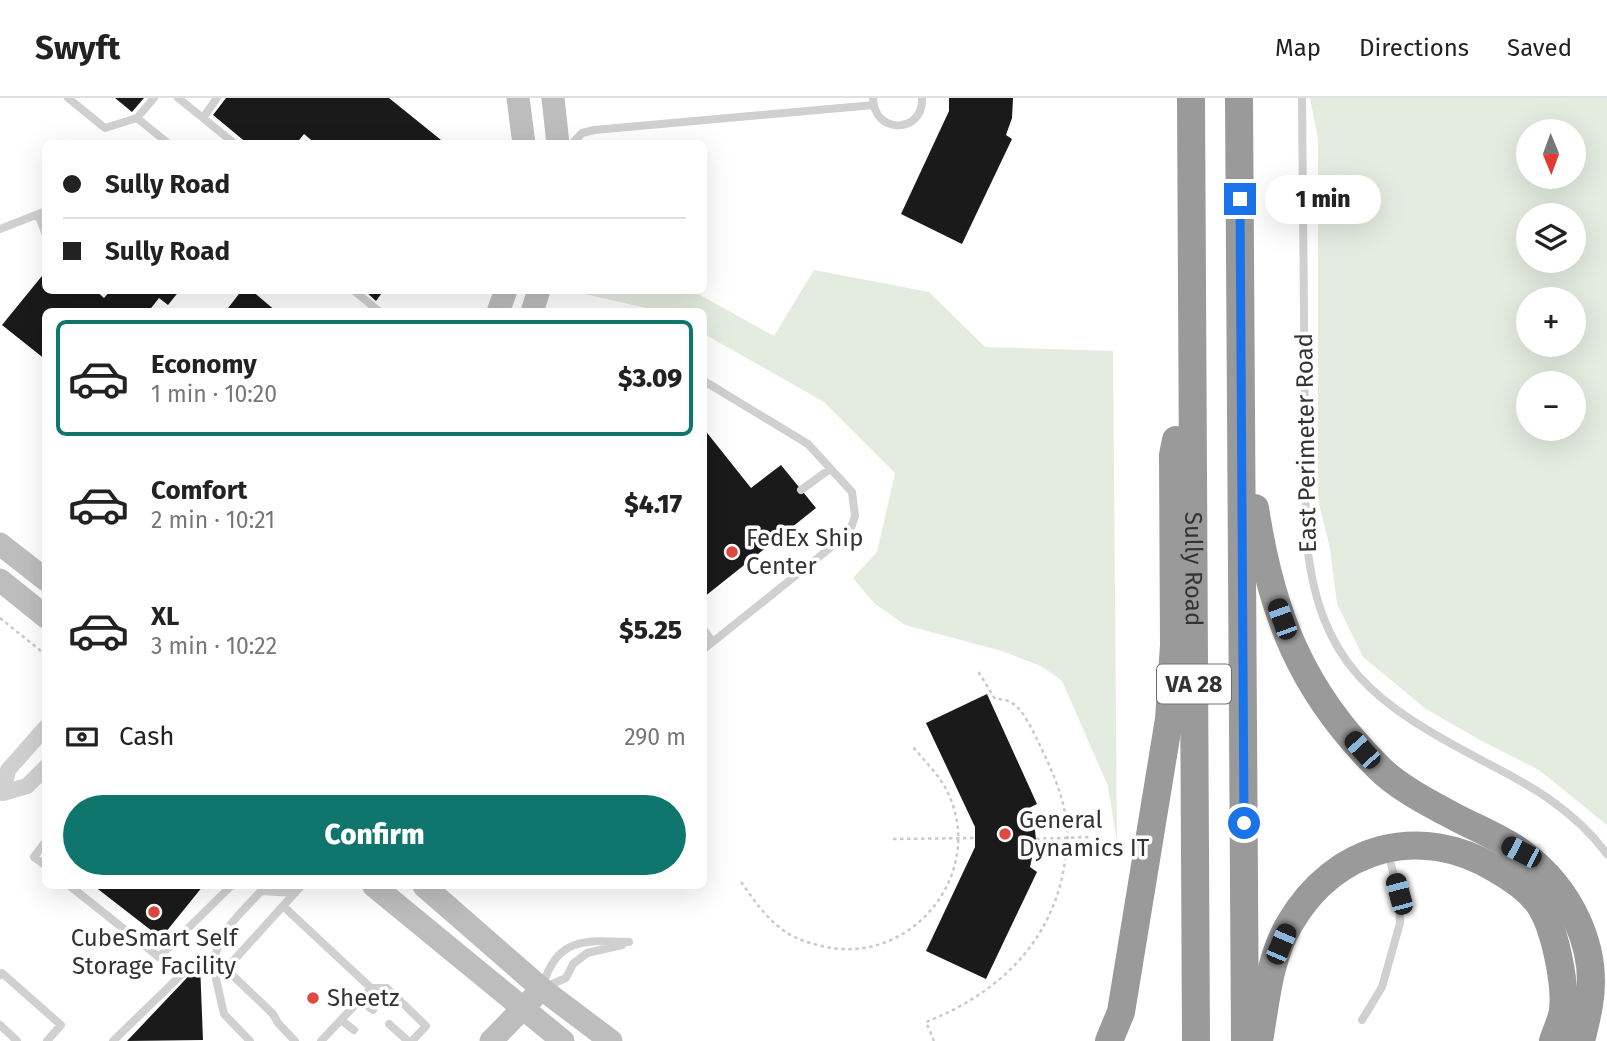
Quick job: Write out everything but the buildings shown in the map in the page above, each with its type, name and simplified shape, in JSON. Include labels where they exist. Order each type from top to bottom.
[{"type":"highway","name":"Sully Road","points":[[1191,98],[1196,1041]]},
{"type":"highway","name":"Sully Road","points":[[1240,98],[1245,1041]]},
{"type":"highway","points":[[1110,1041],[1121,1012],[1169,719],[1174,645],[1174,455],[1192,326]]},
{"type":"highway","points":[[1241,415],[1265,562],[1296,659],[1329,714],[1379,769],[1429,803],[1485,848],[1541,907],[1560,960],[1563,1011],[1553,1041]]},
{"type":"highway","points":[[1259,1041],[1272,964],[1289,923],[1312,892],[1345,863],[1387,847],[1432,847],[1462,851],[1485,848],[1521,852],[1553,882],[1577,916],[1590,960],[1590,1002],[1581,1041]]},
{"type":"main road","points":[[518,98],[523,140]]},
{"type":"main road","points":[[553,98],[558,140]]},
{"type":"main road","points":[[0,544],[42,577]]},
{"type":"main road","points":[[0,580],[42,614]]},
{"type":"main road","points":[[378,889],[563,1041]]},
{"type":"main road","points":[[427,889],[542,989],[611,1041]]},
{"type":"main road","points":[[491,1041],[542,989]]},
{"type":"street","points":[[1,794],[8,770],[42,732]]},
{"type":"street","points":[[1,794],[27,786],[42,771]]},
{"type":"lane","points":[[68,98],[105,128],[137,118],[154,98]]},
{"type":"lane","points":[[178,98],[230,140]]},
{"type":"lane","points":[[202,118],[217,98]]},
{"type":"lane","points":[[577,140],[589,131],[608,128],[873,102],[880,118],[896,126],[906,124],[917,117],[921,111],[922,98]]},
{"type":"lane","name":"East Perimeter Road","points":[[1302,98],[1306,533],[1314,591],[1324,620],[1346,662],[1390,706],[1433,734],[1551,799],[1581,824],[1607,854]]},
{"type":"lane","points":[[137,118],[164,140]]},
{"type":"lane","points":[[0,229],[42,213]]},
{"type":"lane","points":[[358,294],[375,308]]},
{"type":"lane","points":[[707,383],[808,444],[852,492],[855,516],[851,528],[835,544],[707,646]]},
{"type":"lane","points":[[801,490],[830,469]]},
{"type":"lane","points":[[707,634],[712,642]]},
{"type":"lane","points":[[42,846],[34,857],[42,863]]},
{"type":"lane","points":[[1362,1020],[1382,987],[1400,923],[1399,894],[1387,847]]},
{"type":"lane","points":[[74,889],[159,957],[228,889]]},
{"type":"lane","points":[[214,970],[226,969],[298,889]]},
{"type":"lane","points":[[250,1041],[224,1014],[214,970],[215,952],[220,938],[261,891],[295,893]]},
{"type":"lane","points":[[283,906],[372,988],[387,988],[426,1026],[410,1041],[389,1024]]},
{"type":"lane","points":[[585,941],[629,942],[587,953],[573,964],[565,978],[542,989],[548,967],[568,947],[585,941]]},
{"type":"lane","points":[[226,969],[273,1014],[295,1041]]},
{"type":"lane","points":[[0,975],[2,973],[61,1025],[47,1041]]},
{"type":"lane","points":[[113,1041],[183,973]]},
{"type":"lane","points":[[327,1039],[372,988]]},
{"type":"lane","points":[[360,1000],[373,1010]]},
{"type":"lane","points":[[341,1020],[354,1030]]},
{"type":"lane","points":[[0,1025],[17,1041]]},
{"type":"path","points":[[0,618],[42,652]]},
{"type":"path","points":[[934,1041],[926,1022],[972,999],[1000,979],[1014,967],[1046,923],[1061,889],[1068,837],[1067,821],[1059,792],[1046,758],[1022,711],[1012,701],[995,699],[978,671]]},
{"type":"path","points":[[741,883],[772,921],[785,932],[801,940],[835,950],[870,947],[905,934],[918,924],[941,898],[949,882],[957,839],[953,808],[946,789],[913,747]]},
{"type":"path","points":[[1036,839],[1090,837]]},
{"type":"path","points":[[893,839],[975,838]]},
{"type":"shaded area","points":[[1310,98],[1607,98],[1607,825],[1539,770],[1426,709],[1363,657],[1337,604],[1330,549],[1318,499],[1318,139]]},
{"type":"shaded area","points":[[814,270],[929,292],[985,347],[1113,351],[1117,843],[1108,786],[1062,681],[1041,666],[1002,651],[905,625],[874,603],[853,578],[877,552],[895,473],[824,402],[707,336],[707,308],[646,308],[585,294],[698,294],[774,336]]},
{"type":"place","name":"FedEx Ship Center","points":[[732,552]]},
{"type":"place","name":"General Dynamics IT","points":[[1005,834]]},
{"type":"place","name":"CubeSmart Self Storage Facility","points":[[154,912]]},
{"type":"place","name":"Sheetz","points":[[313,998]]},
{"type":"route","points":[[1240,199],[1244,823]]}]
